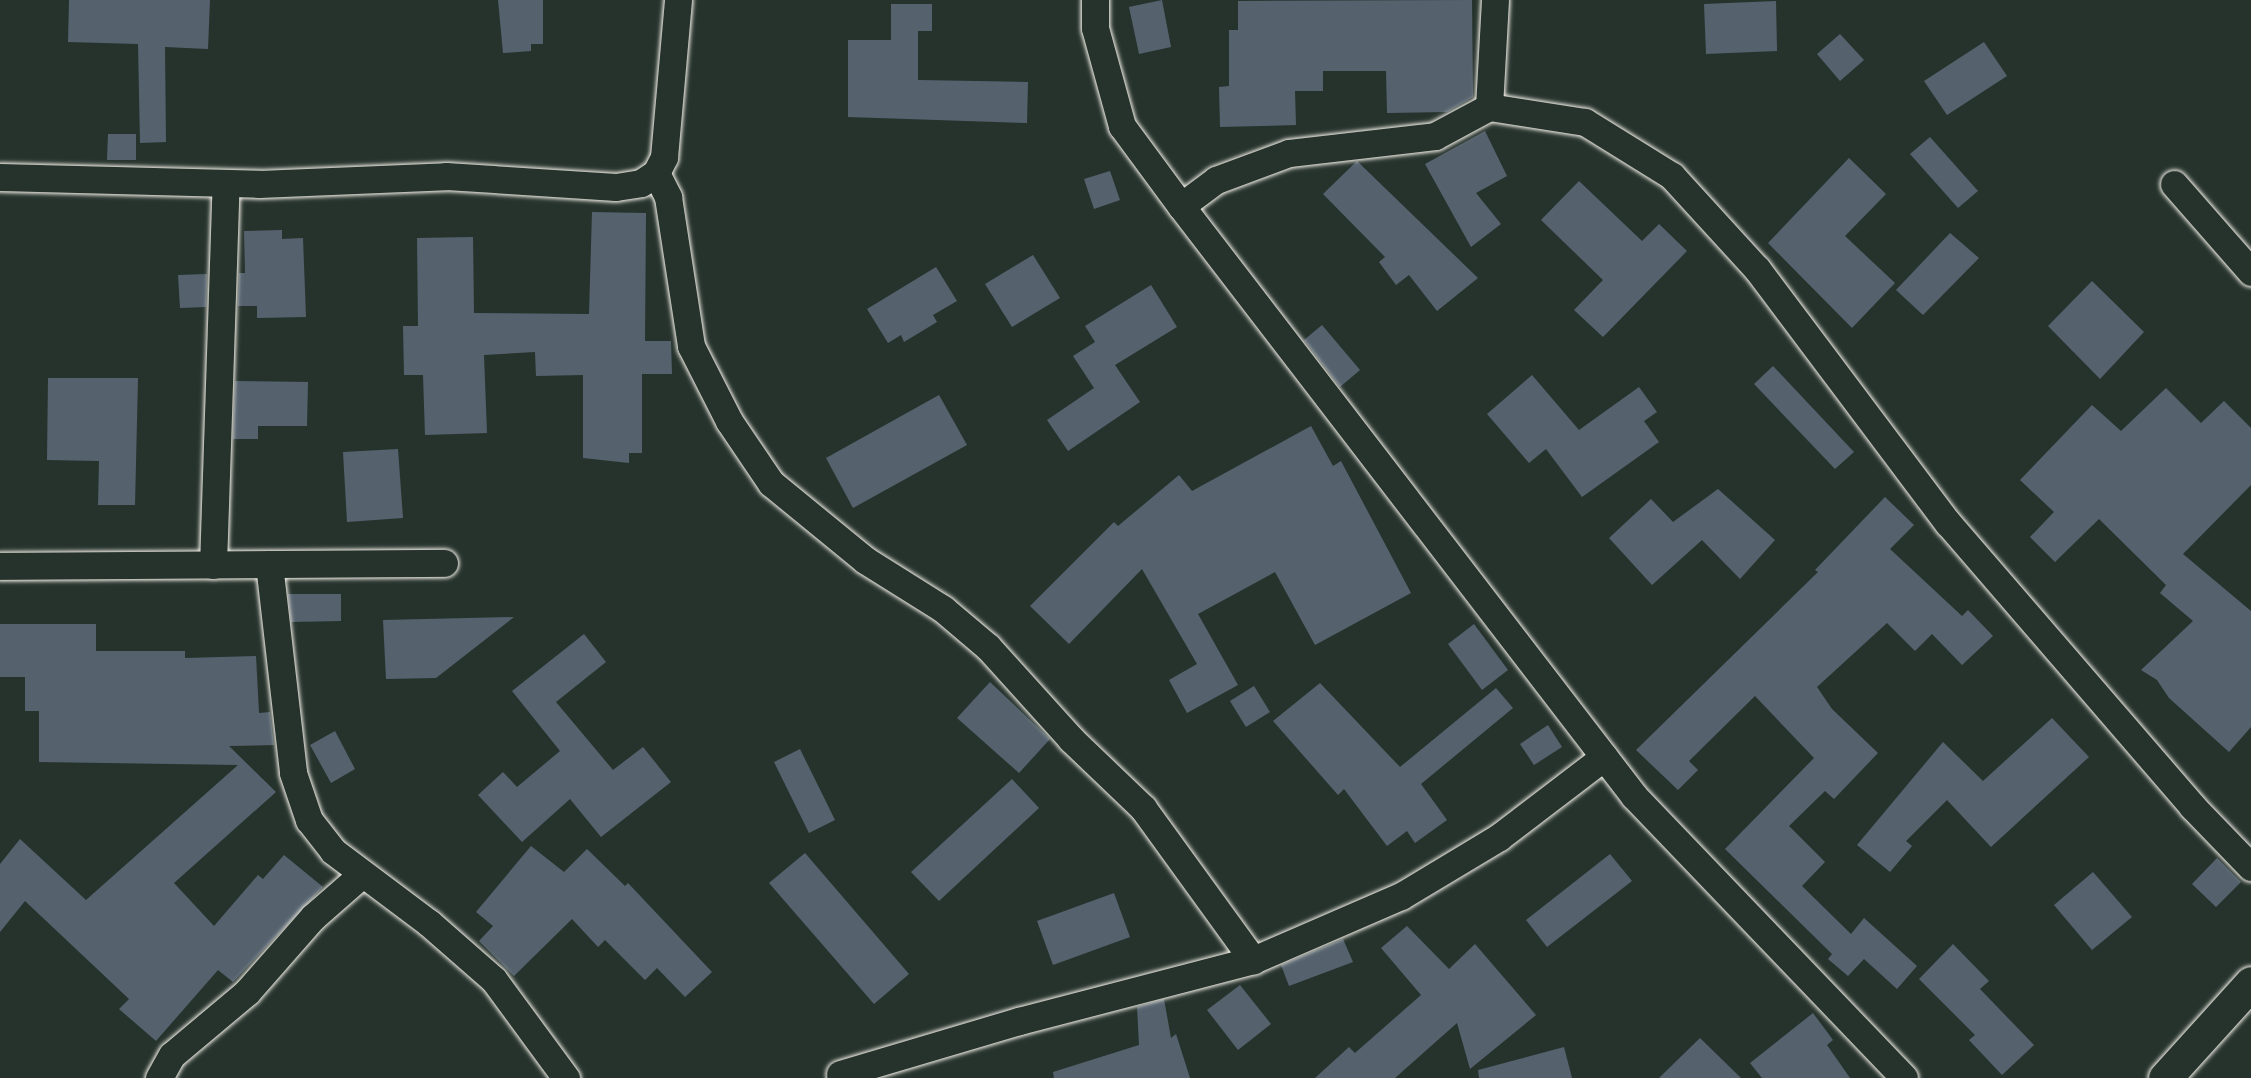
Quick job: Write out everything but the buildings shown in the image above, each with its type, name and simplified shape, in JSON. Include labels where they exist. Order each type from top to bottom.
[{"type":"street","points":[[0,177],[226,183],[446,176],[616,187],[641,183],[656,173],[664,157],[678,0]]},
{"type":"street","points":[[1095,0],[1095,28],[1122,126],[1181,206],[1634,796],[1904,1078]]},
{"type":"street","points":[[1489,107],[1495,0]]},
{"type":"street","points":[[1181,206],[1216,180],[1289,153],[1435,136],[1489,107],[1585,122],[1672,176],[1758,269],[1948,523],[2192,806],[2251,867]]},
{"type":"street","points":[[656,173],[669,197],[691,346],[729,421],[771,483],[865,560],[943,609],[988,647],[1071,739],[1143,808],[1253,960]]},
{"type":"street","points":[[213,565],[226,183]]},
{"type":"street","points":[[2174,184],[2251,272]]},
{"type":"street","points":[[0,566],[444,563]]},
{"type":"street","points":[[269,564],[293,773],[309,820],[333,851],[361,875],[429,923],[494,980],[566,1078]]},
{"type":"street","points":[[840,1074],[1019,1020],[1253,960],[1401,896],[1499,837],[1604,757]]},
{"type":"street","points":[[159,1078],[172,1055],[246,992],[314,917],[361,875]]},
{"type":"street","points":[[2165,1078],[2251,983]]}]
